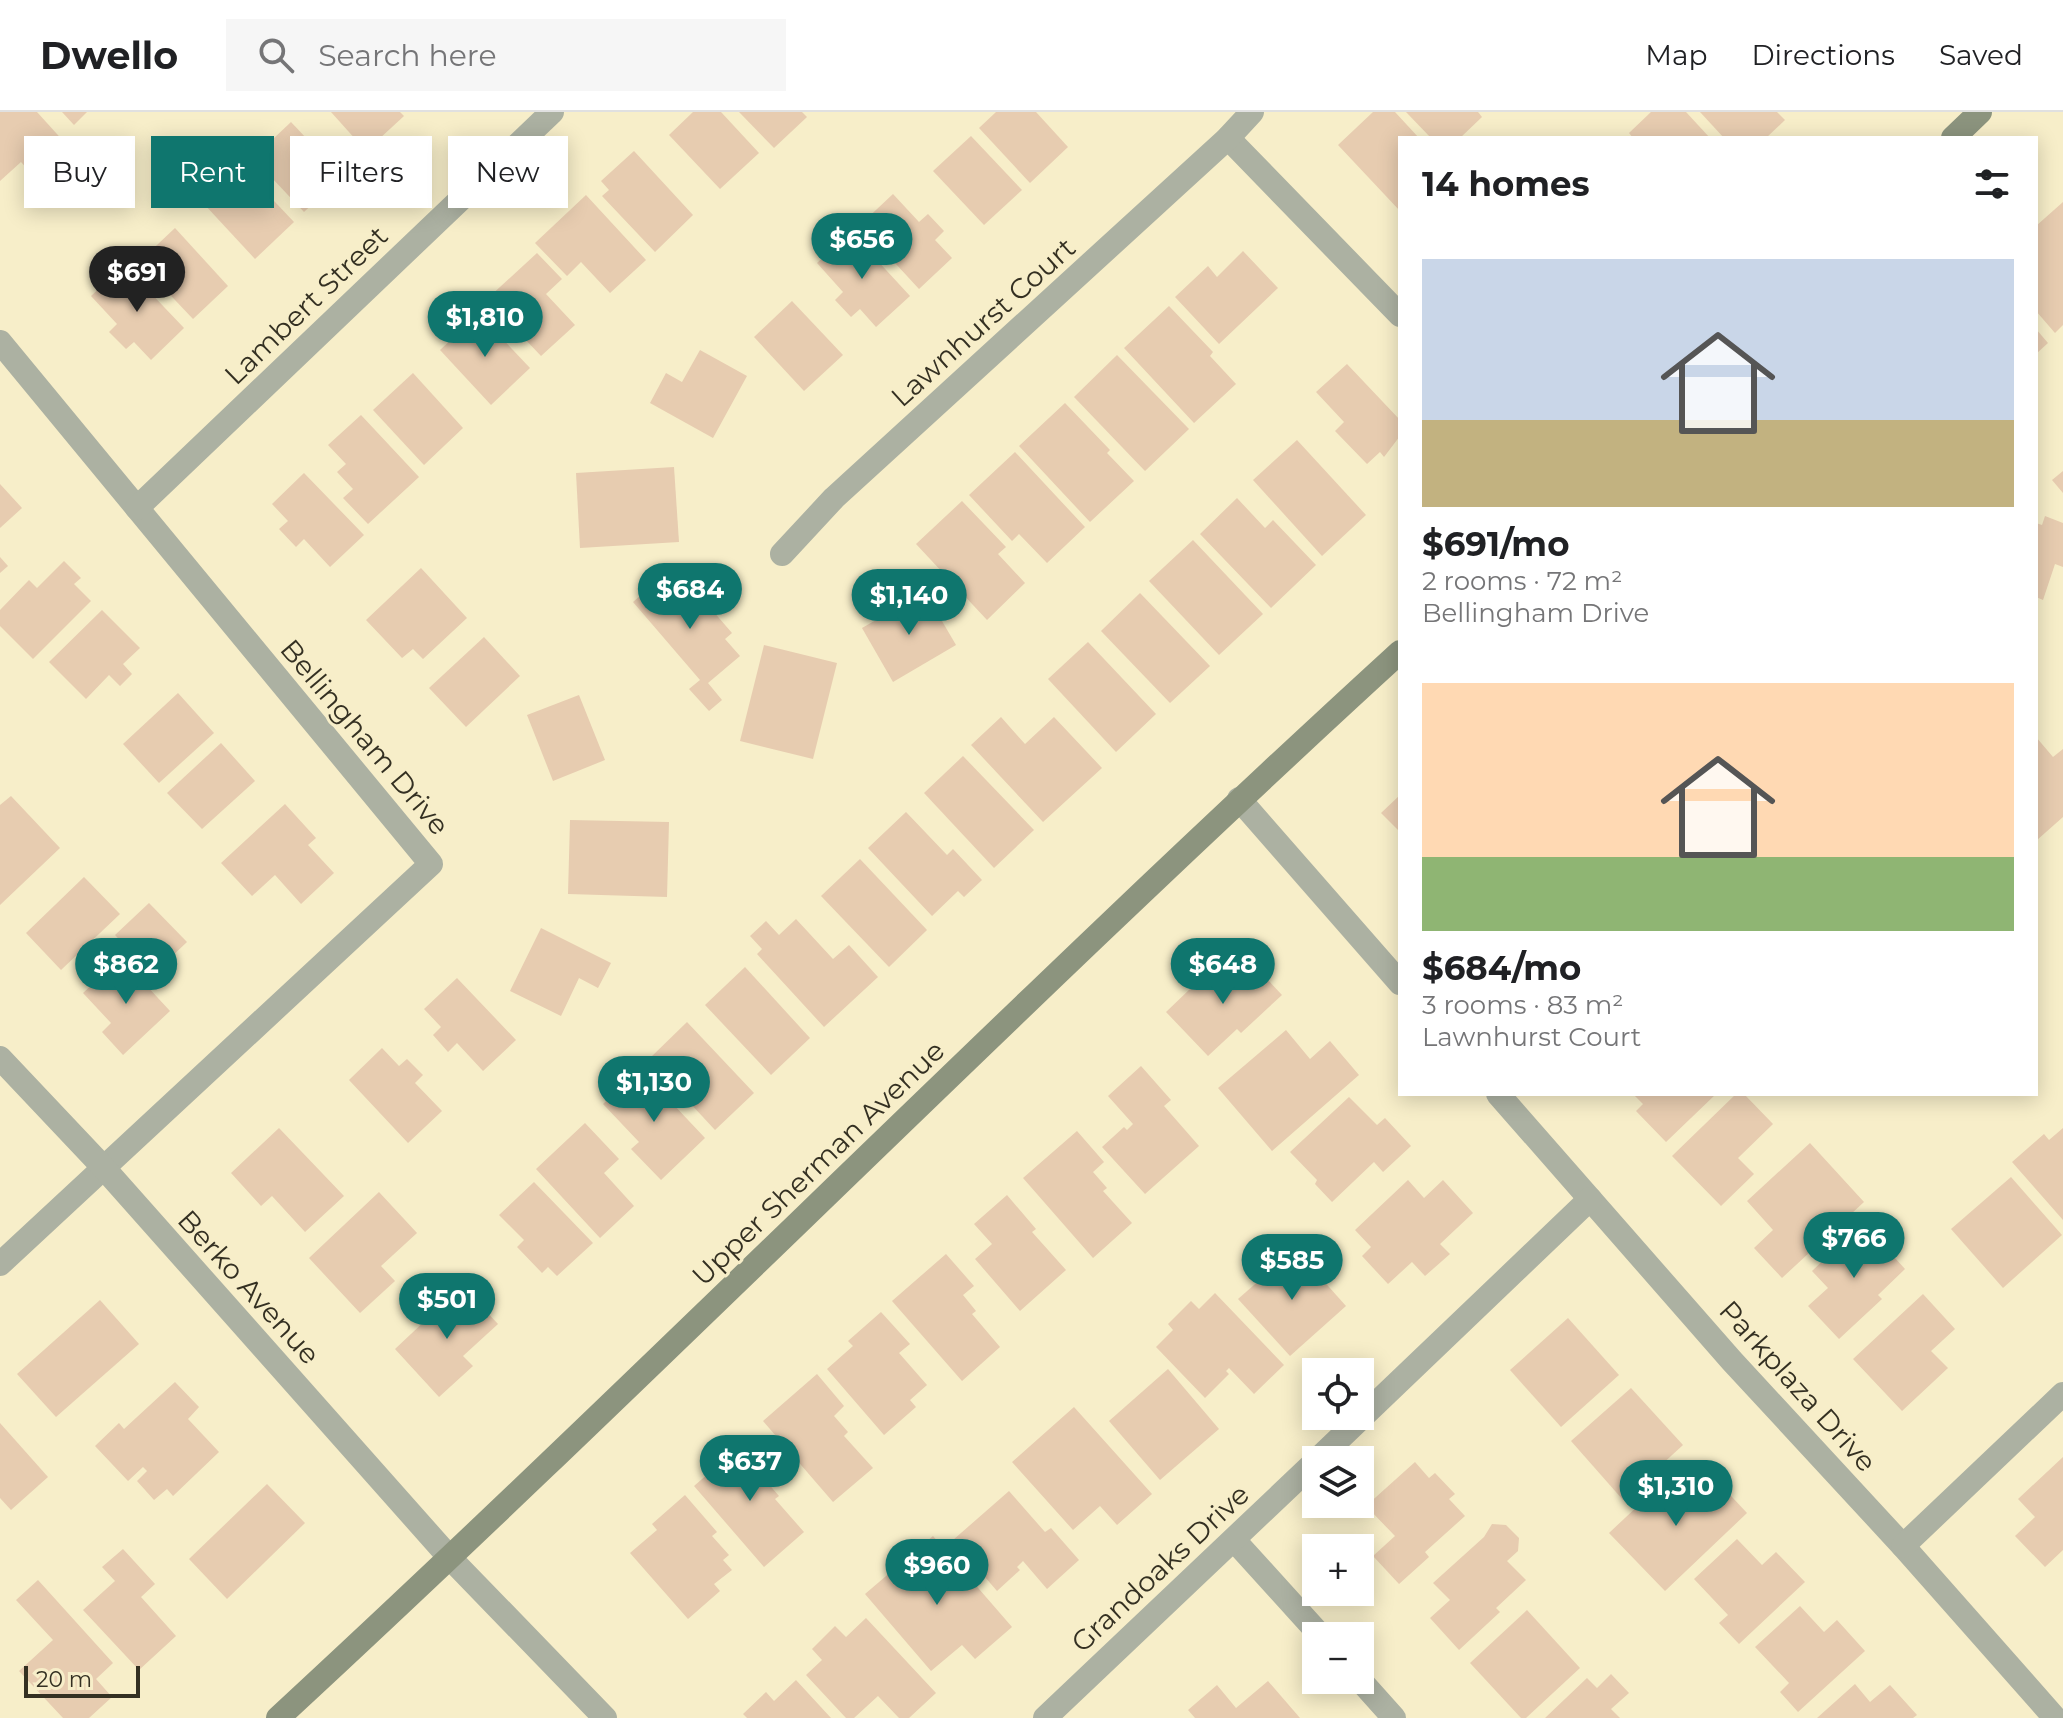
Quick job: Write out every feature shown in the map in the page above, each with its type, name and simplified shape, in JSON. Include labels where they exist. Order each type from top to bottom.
[{"type":"main road","points":[[1955,136],[1980,112]]},
{"type":"main road","name":"Upper Sherman Avenue","points":[[278,1718],[450,1558],[1239,799],[1398,654]]},
{"type":"street","name":"Lambert Street","points":[[137,508],[552,112]]},
{"type":"street","name":"Lawnhurst Court","points":[[782,554],[834,498],[1228,138],[1252,112]]},
{"type":"street","points":[[1228,138],[1398,313]]},
{"type":"street","name":"Bellingham Drive","points":[[0,342],[431,864],[0,1264]]},
{"type":"street","points":[[1239,799],[1398,981]]},
{"type":"street","name":"Berko Avenue","points":[[0,1058],[103,1167],[450,1558],[605,1718]]},
{"type":"street","name":"Parkplaza Drive","points":[[1500,1096],[1732,1361],[1903,1546],[2055,1718]]},
{"type":"street","name":"Grandoaks Drive","points":[[1331,1446],[1590,1199]]},
{"type":"street","points":[[1903,1546],[2063,1394]]},
{"type":"street","name":"Grandoaks Drive","points":[[1045,1718],[1302,1474]]},
{"type":"street","points":[[1234,1540],[1308,1622]]},
{"type":"street","points":[[1373,1694],[1394,1718]]},
{"type":"building","points":[[0,112],[37,112],[59,136],[24,136],[24,165],[21,162],[0,181]]},
{"type":"building","points":[[62,112],[87,112],[74,125]]},
{"type":"building","points":[[331,112],[400,112],[404,116],[382,136],[353,136]]},
{"type":"building","points":[[693,112],[721,112],[759,153],[720,189],[669,135]]},
{"type":"building","points":[[739,112],[802,112],[807,117],[774,148]]},
{"type":"building","points":[[996,112],[1036,112],[1068,147],[1030,183],[979,128]]},
{"type":"building","points":[[1373,112],[1395,112],[1417,136],[1398,136],[1398,209],[1338,145]]},
{"type":"building","points":[[1406,112],[1478,112],[1482,117],[1462,136],[1429,136]]},
{"type":"building","points":[[1651,112],[1686,112],[1708,136],[1631,136],[1629,133]]},
{"type":"building","points":[[1700,112],[1777,112],[1785,120],[1768,136],[1722,136]]},
{"type":"building","points":[[291,122],[304,136],[290,136],[290,197],[274,180],[274,138]]},
{"type":"building","points":[[971,136],[1022,190],[984,225],[933,171]]},
{"type":"building","points":[[634,151],[693,215],[655,252],[602,196],[609,190],[601,181]]},
{"type":"building","points":[[893,194],[919,222],[928,214],[944,231],[935,240],[952,258],[919,289],[860,225]]},
{"type":"building","points":[[586,195],[646,260],[610,293],[581,262],[567,276],[535,243]]},
{"type":"building","points":[[274,201],[294,222],[255,259],[208,208],[274,208]]},
{"type":"building","points":[[2063,202],[2063,325],[2055,333],[2038,313],[2038,224]]},
{"type":"building","points":[[175,228],[228,286],[193,319],[139,262]]},
{"type":"building","points":[[851,232],[910,296],[876,327],[860,309],[851,317],[835,300],[843,292],[817,263]]},
{"type":"building","points":[[1243,251],[1278,288],[1219,344],[1175,297],[1208,266],[1217,277]]},
{"type":"building","points":[[537,253],[562,279],[546,294],[575,325],[541,356],[487,299]]},
{"type":"building","points":[[124,265],[184,328],[151,360],[134,342],[126,349],[109,332],[117,324],[91,296]]},
{"type":"building","points":[[792,301],[843,355],[804,391],[754,337]]},
{"type":"building","points":[[1169,306],[1213,352],[1210,356],[1236,384],[1194,423],[1124,348]]},
{"type":"building","points":[[479,314],[530,368],[491,405],[440,350]]},
{"type":"building","points":[[2038,331],[2048,343],[2038,352]]},
{"type":"building","points":[[700,350],[747,376],[713,438],[650,403],[666,373],[682,382]]},
{"type":"building","points":[[1117,355],[1189,429],[1145,471],[1074,397]]},
{"type":"building","points":[[1347,364],[1398,418],[1398,439],[1384,457],[1380,452],[1367,464],[1335,431],[1344,422],[1316,392]]},
{"type":"building","points":[[413,373],[463,428],[424,465],[373,410]]},
{"type":"building","points":[[1065,403],[1110,450],[1107,453],[1134,481],[1090,522],[1019,446]]},
{"type":"building","points":[[361,415],[419,477],[368,524],[343,498],[353,489],[337,472],[346,464],[328,445]]},
{"type":"building","points":[[1297,440],[1366,515],[1322,556],[1253,480]]},
{"type":"building","points":[[1015,452],[1085,527],[1047,563],[1019,534],[1012,541],[969,495]]},
{"type":"building","points":[[674,467],[679,542],[580,548],[576,473]]},
{"type":"building","points":[[2063,471],[2063,493],[2052,480]]},
{"type":"building","points":[[304,473],[364,535],[330,567],[304,539],[296,547],[279,529],[288,521],[272,504]]},
{"type":"building","points":[[0,484],[22,508],[0,528]]},
{"type":"building","points":[[1237,498],[1265,528],[1273,520],[1316,565],[1271,608],[1200,534]]},
{"type":"building","points":[[962,501],[1006,547],[998,554],[1025,583],[987,620],[916,544]]},
{"type":"building","points":[[2045,516],[2063,523],[2063,567],[2055,564],[2043,600],[2038,598],[2038,524],[2042,525]]},
{"type":"building","points":[[1193,540],[1263,614],[1219,655],[1149,581]]},
{"type":"building","points":[[0,557],[8,566],[0,573]]},
{"type":"building","points":[[64,561],[81,578],[74,584],[91,601],[33,659],[0,626],[0,610],[29,580],[37,588]]},
{"type":"building","points":[[674,566],[732,633],[725,639],[740,656],[708,683],[722,700],[709,711],[689,689],[700,680],[633,602]]},
{"type":"building","points":[[421,568],[467,618],[423,659],[413,649],[402,658],[366,620]]},
{"type":"building","points":[[925,592],[956,645],[893,682],[862,628]]},
{"type":"building","points":[[1140,593],[1210,666],[1170,703],[1101,631]]},
{"type":"building","points":[[102,610],[140,648],[123,664],[132,674],[120,686],[109,675],[86,699],[49,662]]},
{"type":"building","points":[[484,637],[520,676],[466,727],[429,688]]},
{"type":"building","points":[[1088,642],[1156,714],[1116,752],[1048,679]]},
{"type":"building","points":[[764,645],[837,663],[813,759],[740,741]]},
{"type":"building","points":[[178,693],[214,733],[159,783],[123,744]]},
{"type":"building","points":[[579,695],[605,760],[553,781],[527,715]]},
{"type":"building","points":[[1001,717],[1025,744],[1054,717],[1102,768],[1043,822],[971,745]]},
{"type":"building","points":[[2038,739],[2053,757],[2063,749],[2063,817],[2038,839]]},
{"type":"building","points":[[221,743],[255,781],[202,829],[167,793]]},
{"type":"building","points":[[963,756],[1034,830],[994,868],[924,793]]},
{"type":"building","points":[[11,796],[60,848],[0,905],[0,805]]},
{"type":"building","points":[[1398,797],[1398,830],[1381,813]]},
{"type":"building","points":[[285,804],[316,838],[308,845],[334,873],[301,904],[275,875],[252,896],[221,863]]},
{"type":"building","points":[[906,812],[947,855],[953,849],[982,880],[964,897],[958,891],[932,916],[868,848]]},
{"type":"building","points":[[570,820],[669,822],[667,897],[568,894]]},
{"type":"building","points":[[860,859],[927,930],[889,967],[821,896]]},
{"type":"building","points":[[84,877],[120,914],[61,970],[26,933]]},
{"type":"building","points":[[149,903],[187,942],[152,975],[115,935]]},
{"type":"building","points":[[796,919],[833,959],[849,945],[878,977],[824,1027],[757,954],[762,949],[750,936],[766,921],[779,935]]},
{"type":"building","points":[[541,928],[611,963],[598,988],[579,978],[561,1016],[510,991]]},
{"type":"building","points":[[121,958],[170,1011],[123,1055],[102,1032],[111,1023],[83,993]]},
{"type":"building","points":[[1252,963],[1282,995],[1241,1033],[1237,1029],[1208,1056],[1166,1012],[1216,964],[1233,982]]},
{"type":"building","points":[[745,967],[810,1038],[771,1075],[705,1005]]},
{"type":"building","points":[[457,978],[516,1040],[483,1071],[457,1043],[448,1052],[433,1035],[441,1027],[424,1009]]},
{"type":"building","points":[[687,1022],[754,1093],[715,1130],[649,1059]]},
{"type":"building","points":[[1286,1030],[1310,1059],[1330,1041],[1359,1075],[1272,1151],[1218,1088]]},
{"type":"building","points":[[382,1048],[399,1066],[407,1059],[423,1075],[415,1083],[442,1111],[408,1143],[349,1080]]},
{"type":"building","points":[[1141,1066],[1171,1100],[1164,1106],[1199,1146],[1145,1194],[1102,1147],[1124,1127],[1127,1130],[1133,1124],[1108,1096]]},
{"type":"building","points":[[640,1069],[705,1138],[661,1180],[631,1149],[639,1142],[603,1104]]},
{"type":"building","points":[[1635,1096],[1714,1096],[1666,1142],[1636,1111],[1643,1104]]},
{"type":"building","points":[[1734,1096],[1746,1096],[1773,1124],[1738,1158],[1754,1174],[1721,1206],[1672,1156]]},
{"type":"building","points":[[1349,1097],[1377,1125],[1385,1118],[1411,1146],[1383,1172],[1374,1162],[1332,1202],[1315,1184],[1317,1180],[1290,1152]]},
{"type":"building","points":[[585,1123],[619,1159],[604,1173],[634,1206],[600,1238],[536,1169]]},
{"type":"building","points":[[279,1128],[344,1196],[305,1232],[272,1196],[261,1206],[231,1173]]},
{"type":"building","points":[[2063,1128],[2063,1220],[2012,1162],[2044,1134],[2049,1140]]},
{"type":"building","points":[[1077,1131],[1104,1162],[1093,1172],[1107,1188],[1103,1191],[1132,1223],[1093,1258],[1023,1178]]},
{"type":"building","points":[[1810,1143],[1864,1202],[1782,1278],[1754,1248],[1773,1230],[1747,1201]]},
{"type":"building","points":[[2011,1177],[2062,1235],[2003,1288],[1951,1229]]},
{"type":"building","points":[[1408,1180],[1424,1198],[1443,1180],[1473,1213],[1440,1244],[1450,1254],[1425,1276],[1412,1262],[1388,1284],[1362,1256],[1371,1247],[1355,1230]]},
{"type":"building","points":[[534,1182],[593,1243],[557,1276],[548,1267],[542,1273],[517,1247],[524,1240],[499,1215]]},
{"type":"building","points":[[379,1192],[417,1233],[381,1266],[395,1281],[360,1313],[309,1258]]},
{"type":"building","points":[[1007,1195],[1036,1229],[1032,1232],[1066,1270],[1020,1311],[975,1259],[992,1244],[974,1224]]},
{"type":"building","points":[[1863,1223],[1905,1269],[1878,1295],[1882,1299],[1839,1339],[1808,1306],[1828,1288],[1812,1271]]},
{"type":"building","points":[[1295,1249],[1346,1306],[1290,1356],[1238,1299]]},
{"type":"building","points":[[946,1254],[974,1286],[963,1295],[976,1311],[972,1314],[1000,1347],[962,1381],[892,1301]]},
{"type":"building","points":[[462,1286],[498,1324],[463,1356],[473,1366],[439,1397],[395,1349]]},
{"type":"building","points":[[1215,1293],[1284,1365],[1254,1394],[1229,1368],[1226,1371],[1229,1374],[1205,1398],[1156,1347],[1173,1330],[1168,1324],[1191,1301],[1199,1309]]},
{"type":"building","points":[[1923,1294],[1955,1329],[1931,1351],[1948,1368],[1902,1411],[1853,1359]]},
{"type":"building","points":[[100,1300],[139,1344],[56,1417],[17,1374]]},
{"type":"building","points":[[881,1312],[910,1344],[899,1353],[927,1385],[910,1400],[916,1407],[884,1435],[827,1369],[853,1346],[848,1341]]},
{"type":"building","points":[[1568,1318],[1619,1375],[1561,1427],[1510,1370]]},
{"type":"building","points":[[1168,1369],[1219,1429],[1160,1480],[1109,1421]]},
{"type":"building","points":[[817,1374],[844,1406],[834,1416],[848,1432],[844,1436],[873,1468],[833,1502],[763,1421]]},
{"type":"building","points":[[175,1382],[199,1407],[188,1419],[219,1452],[173,1496],[167,1489],[154,1500],[137,1481],[147,1471],[143,1467],[128,1481],[95,1446],[119,1423],[124,1429]]},
{"type":"building","points":[[1631,1388],[1683,1445],[1623,1500],[1571,1441]]},
{"type":"building","points":[[1074,1407],[1152,1494],[1117,1525],[1100,1506],[1073,1530],[1012,1462]]},
{"type":"building","points":[[0,1423],[48,1477],[11,1510],[0,1498]]},
{"type":"building","points":[[748,1439],[776,1472],[766,1481],[779,1496],[775,1499],[804,1532],[764,1567],[694,1486]]},
{"type":"building","points":[[2063,1457],[2063,1550],[2045,1567],[2015,1536],[2035,1517],[2018,1499]]},
{"type":"building","points":[[1415,1462],[1429,1478],[1435,1473],[1455,1494],[1449,1499],[1465,1516],[1425,1552],[1429,1557],[1399,1584],[1374,1557],[1395,1536],[1374,1514],[1374,1499]]},
{"type":"building","points":[[1674,1472],[1699,1499],[1717,1481],[1747,1513],[1665,1591],[1609,1533]]},
{"type":"building","points":[[267,1484],[305,1523],[227,1599],[189,1559]]},
{"type":"building","points":[[1009,1491],[1045,1532],[1051,1528],[1079,1560],[1047,1589],[1023,1561],[1017,1567],[1020,1570],[997,1591],[953,1540]]},
{"type":"building","points":[[685,1495],[717,1532],[712,1536],[729,1555],[723,1560],[732,1570],[714,1584],[720,1591],[688,1619],[630,1553],[657,1530],[652,1524]]},
{"type":"building","points":[[1492,1524],[1506,1525],[1519,1538],[1518,1551],[1507,1561],[1526,1580],[1496,1608],[1500,1612],[1459,1650],[1430,1618],[1450,1600],[1433,1583],[1484,1537]]},
{"type":"building","points":[[933,1536],[1012,1627],[975,1659],[962,1645],[931,1671],[865,1594]]},
{"type":"building","points":[[1737,1539],[1762,1565],[1776,1552],[1805,1582],[1739,1644],[1719,1623],[1728,1615],[1694,1579]]},
{"type":"building","points":[[123,1549],[155,1584],[141,1597],[176,1636],[139,1670],[83,1610],[115,1581],[102,1567]]},
{"type":"building","points":[[38,1580],[113,1663],[96,1679],[112,1697],[89,1718],[63,1718],[19,1671],[53,1640],[16,1600]]},
{"type":"building","points":[[1800,1606],[1824,1632],[1837,1620],[1865,1651],[1798,1712],[1780,1692],[1789,1683],[1755,1647]]},
{"type":"building","points":[[1527,1610],[1580,1668],[1526,1718],[1521,1718],[1470,1663]]},
{"type":"building","points":[[866,1618],[936,1693],[909,1718],[899,1718],[878,1696],[854,1718],[846,1718],[806,1675],[822,1660],[812,1649],[835,1626],[846,1637]]},
{"type":"building","points":[[1611,1674],[1629,1693],[1611,1709],[1620,1718],[1545,1718],[1587,1678],[1597,1688]]},
{"type":"building","points":[[796,1680],[831,1718],[747,1718],[743,1714],[766,1692],[774,1701]]},
{"type":"building","points":[[1268,1681],[1300,1718],[1195,1718],[1188,1710],[1217,1685],[1236,1708]]},
{"type":"building","points":[[1855,1684],[1870,1702],[1890,1685],[1917,1715],[1913,1718],[1817,1718]]}]
